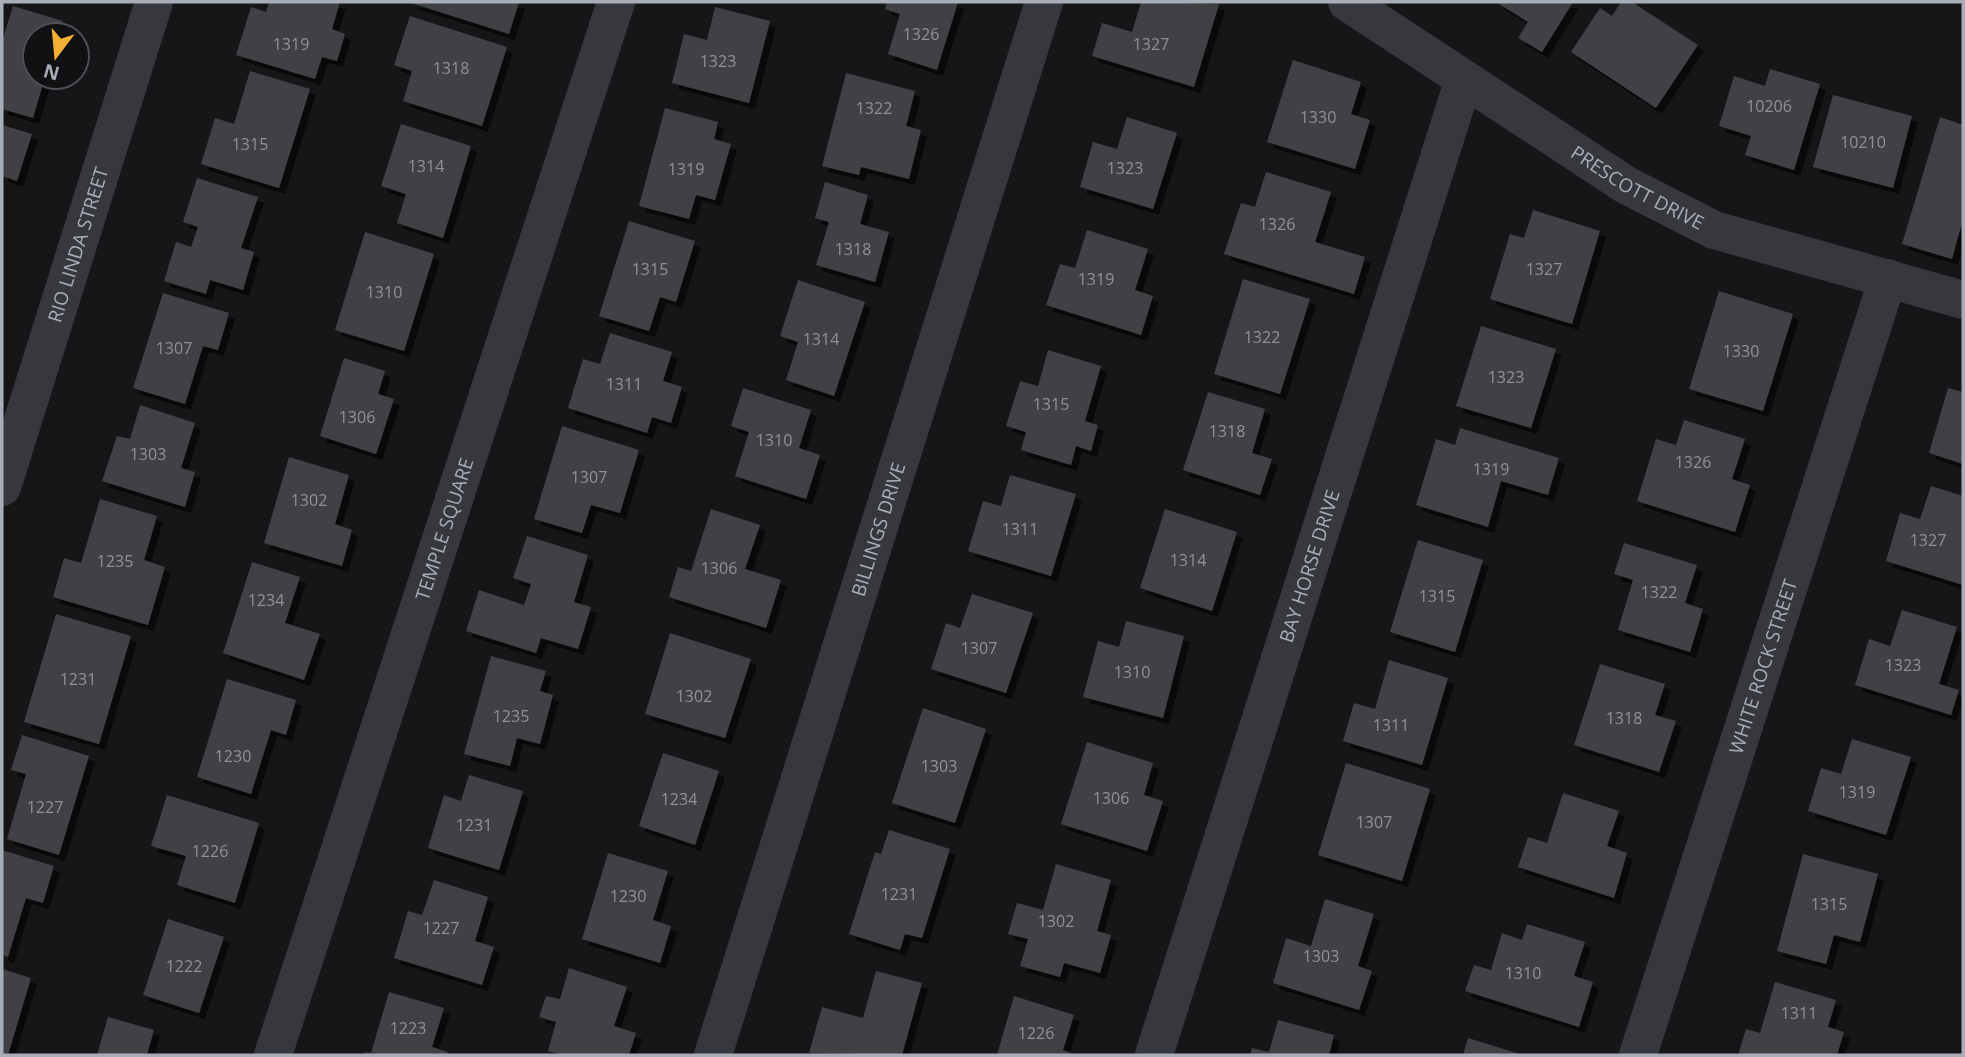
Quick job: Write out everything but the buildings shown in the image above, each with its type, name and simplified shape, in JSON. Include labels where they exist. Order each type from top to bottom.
[{"type":"street","name":"RIO LINDA STREET","points":[[2,487],[153,2]]},
{"type":"street","name":"TEMPLE SQUARE","points":[[274,1055],[616,2]]},
{"type":"street","name":"BILLINGS DRIVE","points":[[713,1055],[1044,2]]},
{"type":"street","name":"PRESCOTT DRIVE","points":[[1347,2],[1626,185],[1714,230],[1963,300]]},
{"type":"street","name":"BAY HORSE DRIVE","points":[[1154,1055],[1464,79]]},
{"type":"street","name":"WHITE ROCK STREET","points":[[1638,1055],[1888,278]]}]
